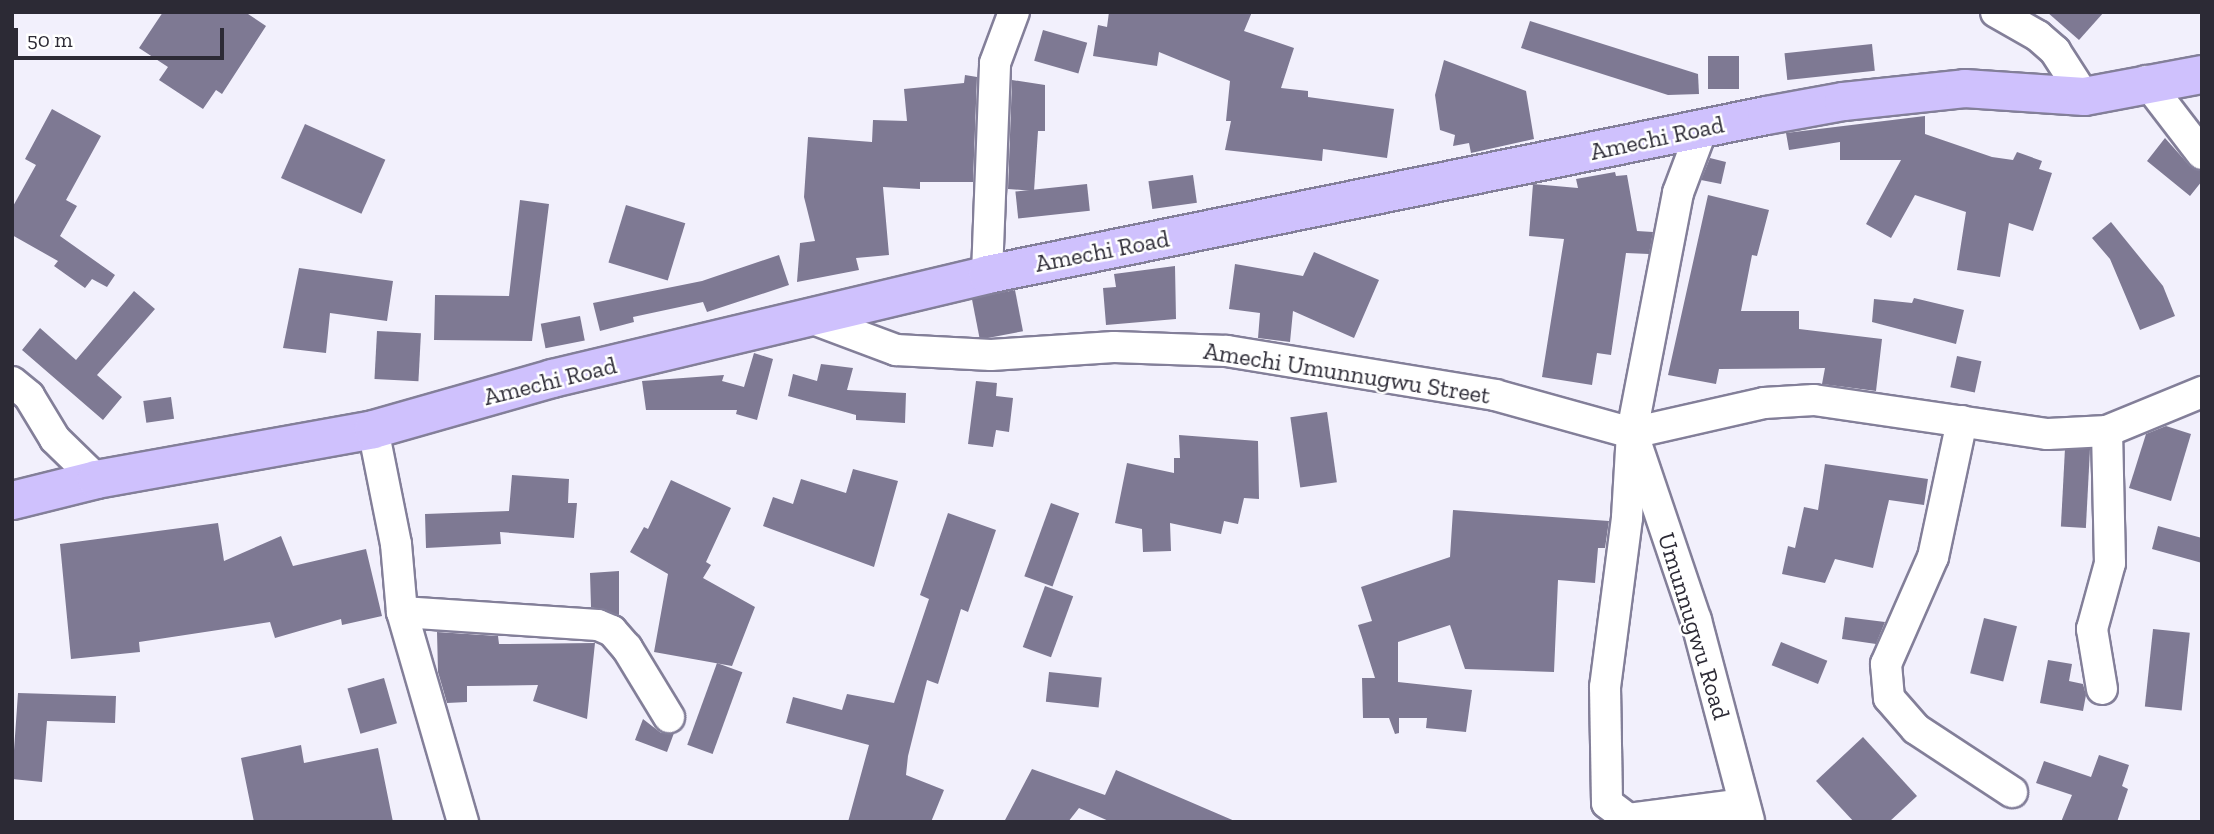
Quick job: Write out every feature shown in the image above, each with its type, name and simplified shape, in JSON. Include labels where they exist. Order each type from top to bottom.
[{"type":"main road","name":"Amechi Road","points":[[12,500],[96,479],[373,429],[552,378],[813,319],[987,274],[1843,101],[1964,88],[2084,96],[2146,81],[2202,75]]},
{"type":"street","points":[[987,274],[995,63],[1014,12]]},
{"type":"street","points":[[1996,12],[2038,36],[2055,51],[2084,96]]},
{"type":"street","points":[[2146,81],[2202,154]]},
{"type":"street","points":[[1702,129],[1678,193],[1632,433],[1627,518],[1605,687],[1607,803],[1628,819],[1746,813]]},
{"type":"street","name":"Amechi Umunnugwu Street","points":[[813,319],[896,350],[991,355],[1114,347],[1227,351],[1495,395],[1632,433]]},
{"type":"street","points":[[12,382],[29,396],[55,439],[96,479]]},
{"type":"street","points":[[1632,433],[1764,403],[1814,400],[2048,434],[2107,431],[2202,392]]},
{"type":"street","points":[[1962,421],[1933,557],[1886,664],[1889,698],[1916,729],[2012,792]]},
{"type":"street","points":[[373,429],[396,544],[402,612],[463,822]]},
{"type":"street","points":[[2102,689],[2092,629],[2110,564],[2107,431]]},
{"type":"street","name":"Umunnugwu Road","points":[[1632,433],[1696,620],[1746,813]]},
{"type":"street","points":[[402,612],[598,625],[612,631],[627,648],[669,717]]},
{"type":"building","points":[[163,12],[245,12],[266,26],[222,94],[216,90],[203,109],[159,80],[168,67],[139,48]]},
{"type":"building","points":[[1109,12],[1252,12],[1244,31],[1294,48],[1281,88],[1308,91],[1308,97],[1394,109],[1387,158],[1323,149],[1322,161],[1225,150],[1231,121],[1226,121],[1230,81],[1159,52],[1157,66],[1093,56],[1098,25],[1107,27]]},
{"type":"building","points":[[2047,12],[2104,12],[2079,40]]},
{"type":"building","points":[[1530,21],[1698,74],[1699,94],[1668,95],[1521,48]]},
{"type":"building","points":[[1043,30],[1087,43],[1078,73],[1034,61]]},
{"type":"building","points":[[1872,44],[1875,71],[1787,80],[1784,53]]},
{"type":"building","points":[[1708,56],[1739,56],[1739,89],[1708,89]]},
{"type":"building","points":[[1444,60],[1526,91],[1534,139],[1471,153],[1469,143],[1453,146],[1455,135],[1440,130],[1435,95]]},
{"type":"building","points":[[965,75],[977,77],[973,182],[920,182],[920,189],[883,187],[889,255],[856,258],[859,270],[797,282],[800,243],[815,241],[804,197],[808,137],[872,142],[873,120],[907,121],[904,89],[964,83]]},
{"type":"building","points":[[1012,80],[1045,85],[1045,131],[1038,131],[1034,191],[1008,189]]},
{"type":"building","points":[[52,109],[101,136],[66,200],[77,206],[60,236],[115,275],[107,287],[92,279],[85,288],[54,266],[58,261],[12,235],[12,208],[36,165],[25,159]]},
{"type":"building","points":[[1925,116],[1925,134],[1992,157],[2013,160],[2017,152],[2042,161],[2039,169],[2052,173],[2033,231],[2009,223],[2000,277],[1957,270],[1966,212],[1915,195],[1891,238],[1866,224],[1901,160],[1840,160],[1840,142],[1789,150],[1786,133]]},
{"type":"building","points":[[305,124],[385,160],[361,214],[281,178]]},
{"type":"building","points":[[2165,138],[2189,165],[2202,171],[2202,181],[2190,196],[2147,161]]},
{"type":"building","points":[[1710,158],[1726,162],[1721,184],[1701,180]]},
{"type":"building","points":[[1615,172],[1616,176],[1627,175],[1637,231],[1653,232],[1649,254],[1626,253],[1611,355],[1597,353],[1592,385],[1542,377],[1564,239],[1529,236],[1533,184],[1578,188],[1576,179]]},
{"type":"building","points":[[1193,175],[1197,203],[1152,209],[1148,181]]},
{"type":"building","points":[[1087,184],[1090,211],[1018,218],[1015,192]]},
{"type":"building","points":[[1708,195],[1769,210],[1757,256],[1752,255],[1741,311],[1799,311],[1799,329],[1882,339],[1876,391],[1822,384],[1825,368],[1719,369],[1716,384],[1668,375]]},
{"type":"building","points":[[520,200],[549,204],[532,341],[434,340],[435,295],[509,296]]},
{"type":"building","points":[[626,205],[685,223],[668,281],[608,262]]},
{"type":"building","points":[[2111,222],[2163,286],[2175,316],[2140,330],[2110,259],[2092,238]]},
{"type":"building","points":[[1314,252],[1379,280],[1354,338],[1293,311],[1290,342],[1258,338],[1260,313],[1229,309],[1235,264],[1303,276]]},
{"type":"building","points":[[779,255],[789,285],[707,312],[703,302],[633,317],[634,322],[600,331],[593,303],[702,281]]},
{"type":"building","points":[[1175,266],[1176,319],[1106,325],[1103,288],[1116,287],[1114,274]]},
{"type":"building","points":[[299,268],[393,281],[387,321],[330,313],[326,353],[283,348]]},
{"type":"building","points":[[1015,290],[1023,331],[980,340],[972,298]]},
{"type":"building","points":[[134,291],[155,309],[97,375],[122,397],[103,420],[22,350],[40,328],[76,360]]},
{"type":"building","points":[[1914,298],[1964,310],[1956,344],[1872,322],[1874,299],[1912,303]]},
{"type":"building","points":[[580,316],[585,341],[546,348],[541,324]]},
{"type":"building","points":[[377,331],[421,333],[418,381],[374,379]]},
{"type":"building","points":[[754,353],[773,359],[757,420],[736,414],[737,410],[646,410],[642,381],[724,375],[722,381],[744,387]]},
{"type":"building","points":[[1957,356],[1981,361],[1975,392],[1950,387]]},
{"type":"building","points":[[821,364],[853,368],[847,390],[906,393],[905,423],[856,420],[856,415],[788,396],[793,374],[817,381]]},
{"type":"building","points":[[976,381],[997,383],[996,396],[1013,398],[1009,432],[996,430],[993,447],[968,444]]},
{"type":"building","points":[[171,397],[174,419],[146,423],[143,401]]},
{"type":"building","points":[[1327,412],[1337,482],[1300,487],[1290,417]]},
{"type":"building","points":[[2166,426],[2191,434],[2171,501],[2129,488],[2146,434]]},
{"type":"building","points":[[1179,435],[1258,441],[1259,499],[1244,498],[1238,524],[1224,521],[1221,534],[1170,523],[1171,551],[1143,552],[1142,529],[1115,523],[1127,463],[1174,473],[1174,458],[1180,458]]},
{"type":"building","points":[[2065,448],[2090,449],[2086,528],[2061,527]]},
{"type":"building","points":[[1825,464],[1928,479],[1924,505],[1889,500],[1873,568],[1835,559],[1825,583],[1782,574],[1788,546],[1795,548],[1804,507],[1818,510]]},
{"type":"building","points":[[853,469],[898,481],[874,567],[763,526],[773,497],[793,504],[801,479],[846,493]]},
{"type":"building","points":[[512,475],[569,479],[568,503],[577,503],[574,538],[500,532],[501,544],[426,548],[425,514],[509,511]]},
{"type":"building","points":[[671,480],[731,508],[706,562],[711,565],[703,578],[755,607],[732,666],[654,652],[668,574],[630,552],[644,527],[648,529]]},
{"type":"building","points":[[1051,503],[1079,513],[1053,587],[1024,576]]},
{"type":"building","points":[[1453,510],[1609,521],[1605,548],[1598,548],[1595,583],[1558,580],[1554,672],[1465,669],[1450,625],[1398,642],[1398,682],[1472,690],[1466,732],[1426,728],[1427,718],[1399,718],[1399,733],[1395,734],[1389,718],[1363,718],[1362,678],[1375,678],[1358,625],[1372,621],[1361,587],[1450,557]]},
{"type":"building","points":[[948,513],[996,530],[968,612],[961,609],[938,684],[927,680],[908,756],[906,775],[944,790],[931,822],[848,822],[869,745],[786,723],[793,697],[842,710],[847,694],[894,703],[929,599],[920,595]]},
{"type":"building","points":[[218,523],[224,561],[281,536],[293,566],[366,549],[382,616],[342,625],[341,619],[275,638],[270,622],[139,642],[140,652],[71,659],[60,544]]},
{"type":"building","points":[[2158,526],[2202,538],[2202,563],[2152,549]]},
{"type":"building","points":[[619,571],[619,615],[591,607],[590,573]]},
{"type":"building","points":[[1045,586],[1073,596],[1051,657],[1023,647]]},
{"type":"building","points":[[1845,617],[1885,622],[1876,644],[1842,639]]},
{"type":"building","points":[[1984,618],[2017,626],[2003,682],[1970,673]]},
{"type":"building","points":[[2153,629],[2190,633],[2182,710],[2145,707]]},
{"type":"building","points":[[437,632],[498,636],[499,644],[595,643],[587,719],[533,701],[538,685],[467,686],[467,702],[447,703],[438,672]]},
{"type":"building","points":[[1781,642],[1827,661],[1818,684],[1772,665]]},
{"type":"building","points":[[2048,660],[2072,664],[2069,681],[2083,684],[2086,695],[2083,711],[2040,703]]},
{"type":"building","points":[[717,663],[742,672],[713,754],[687,745]]},
{"type":"building","points":[[1049,672],[1102,678],[1099,707],[1046,702]]},
{"type":"building","points":[[384,678],[397,723],[360,734],[347,688]]},
{"type":"building","points":[[18,693],[116,696],[115,723],[47,721],[42,782],[12,779]]},
{"type":"building","points":[[643,719],[661,733],[674,733],[667,752],[635,740]]},
{"type":"building","points":[[1863,737],[1917,796],[1889,822],[1854,822],[1816,781]]},
{"type":"building","points":[[301,745],[304,763],[378,748],[393,822],[254,822],[241,758]]},
{"type":"building","points":[[2099,755],[2129,765],[2122,786],[2128,789],[2117,822],[2061,822],[2072,795],[2036,783],[2044,761],[2091,777]]},
{"type":"building","points":[[1032,769],[1105,795],[1116,770],[1237,822],[1111,822],[1079,808],[1068,822],[1004,822]]}]
